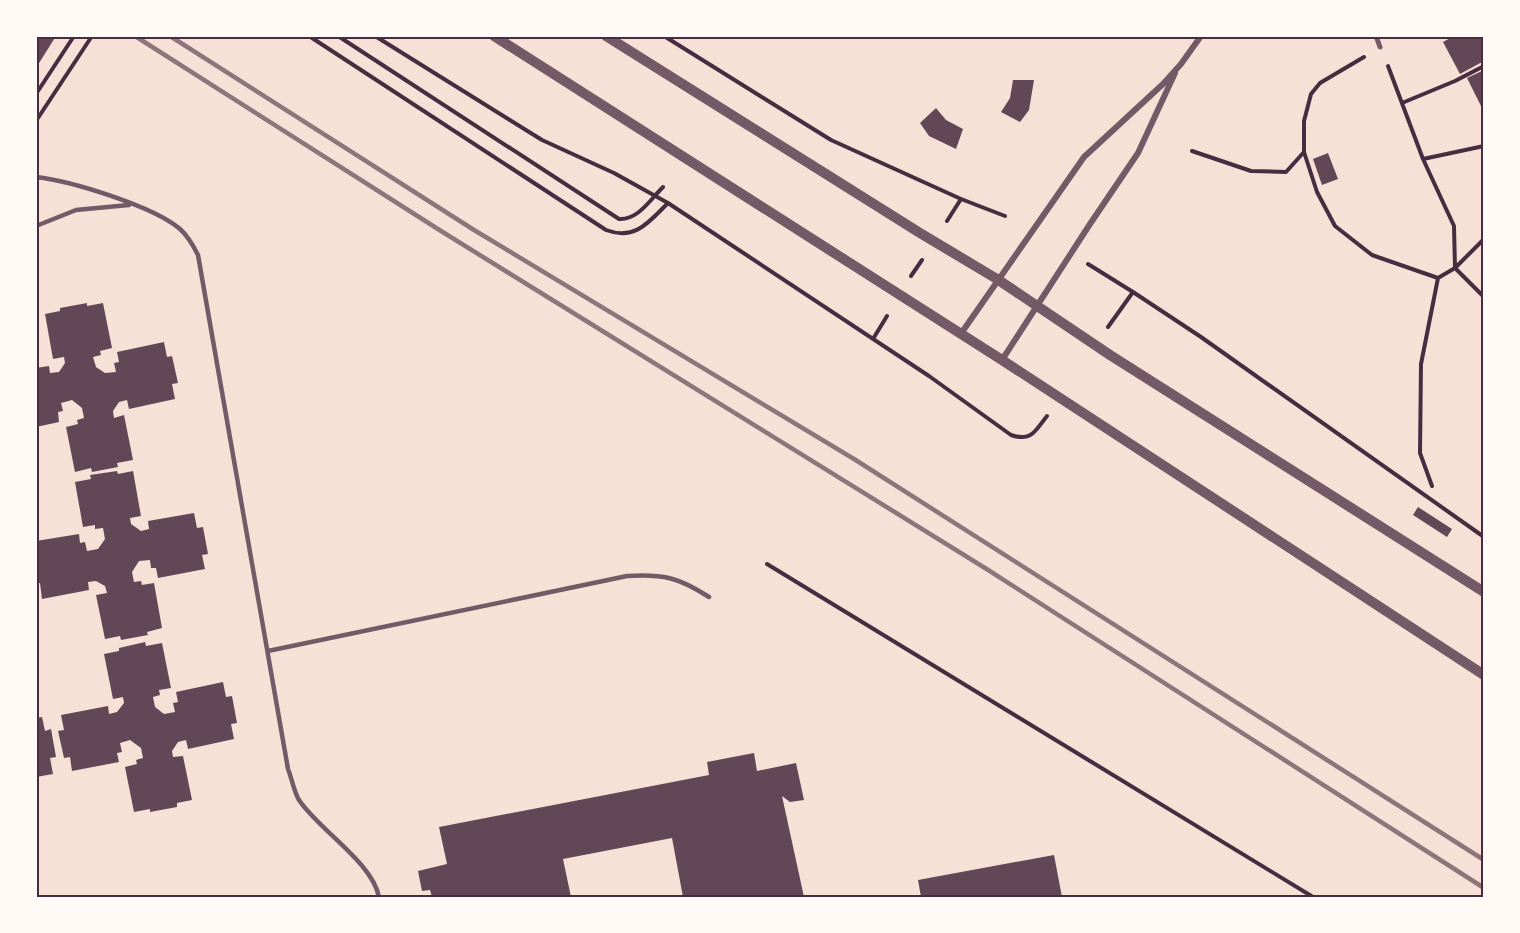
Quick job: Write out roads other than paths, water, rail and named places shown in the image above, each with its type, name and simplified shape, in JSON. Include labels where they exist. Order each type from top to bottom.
[{"type":"street","points":[[494,36],[1002,360],[1484,675]]},
{"type":"street","points":[[606,36],[934,242],[997,279],[1036,307],[1484,592]]},
{"type":"street","points":[[960,335],[1084,157],[1163,84],[1201,36]]},
{"type":"street","points":[[1376,36],[1380,47]]},
{"type":"street","points":[[1002,360],[1138,153],[1178,67]]},
{"type":"lane","points":[[36,177],[71,183],[157,214],[179,228],[188,237],[198,255],[288,769],[298,799],[368,874],[377,890],[378,897]]},
{"type":"lane","points":[[36,226],[76,210],[131,204]]},
{"type":"lane","points":[[268,651],[627,576],[658,575],[690,585],[709,597]]},
{"type":"railway","points":[[135,36],[441,231],[985,568],[1484,888]]},
{"type":"railway","points":[[170,36],[474,230],[854,459],[1484,860]]}]
